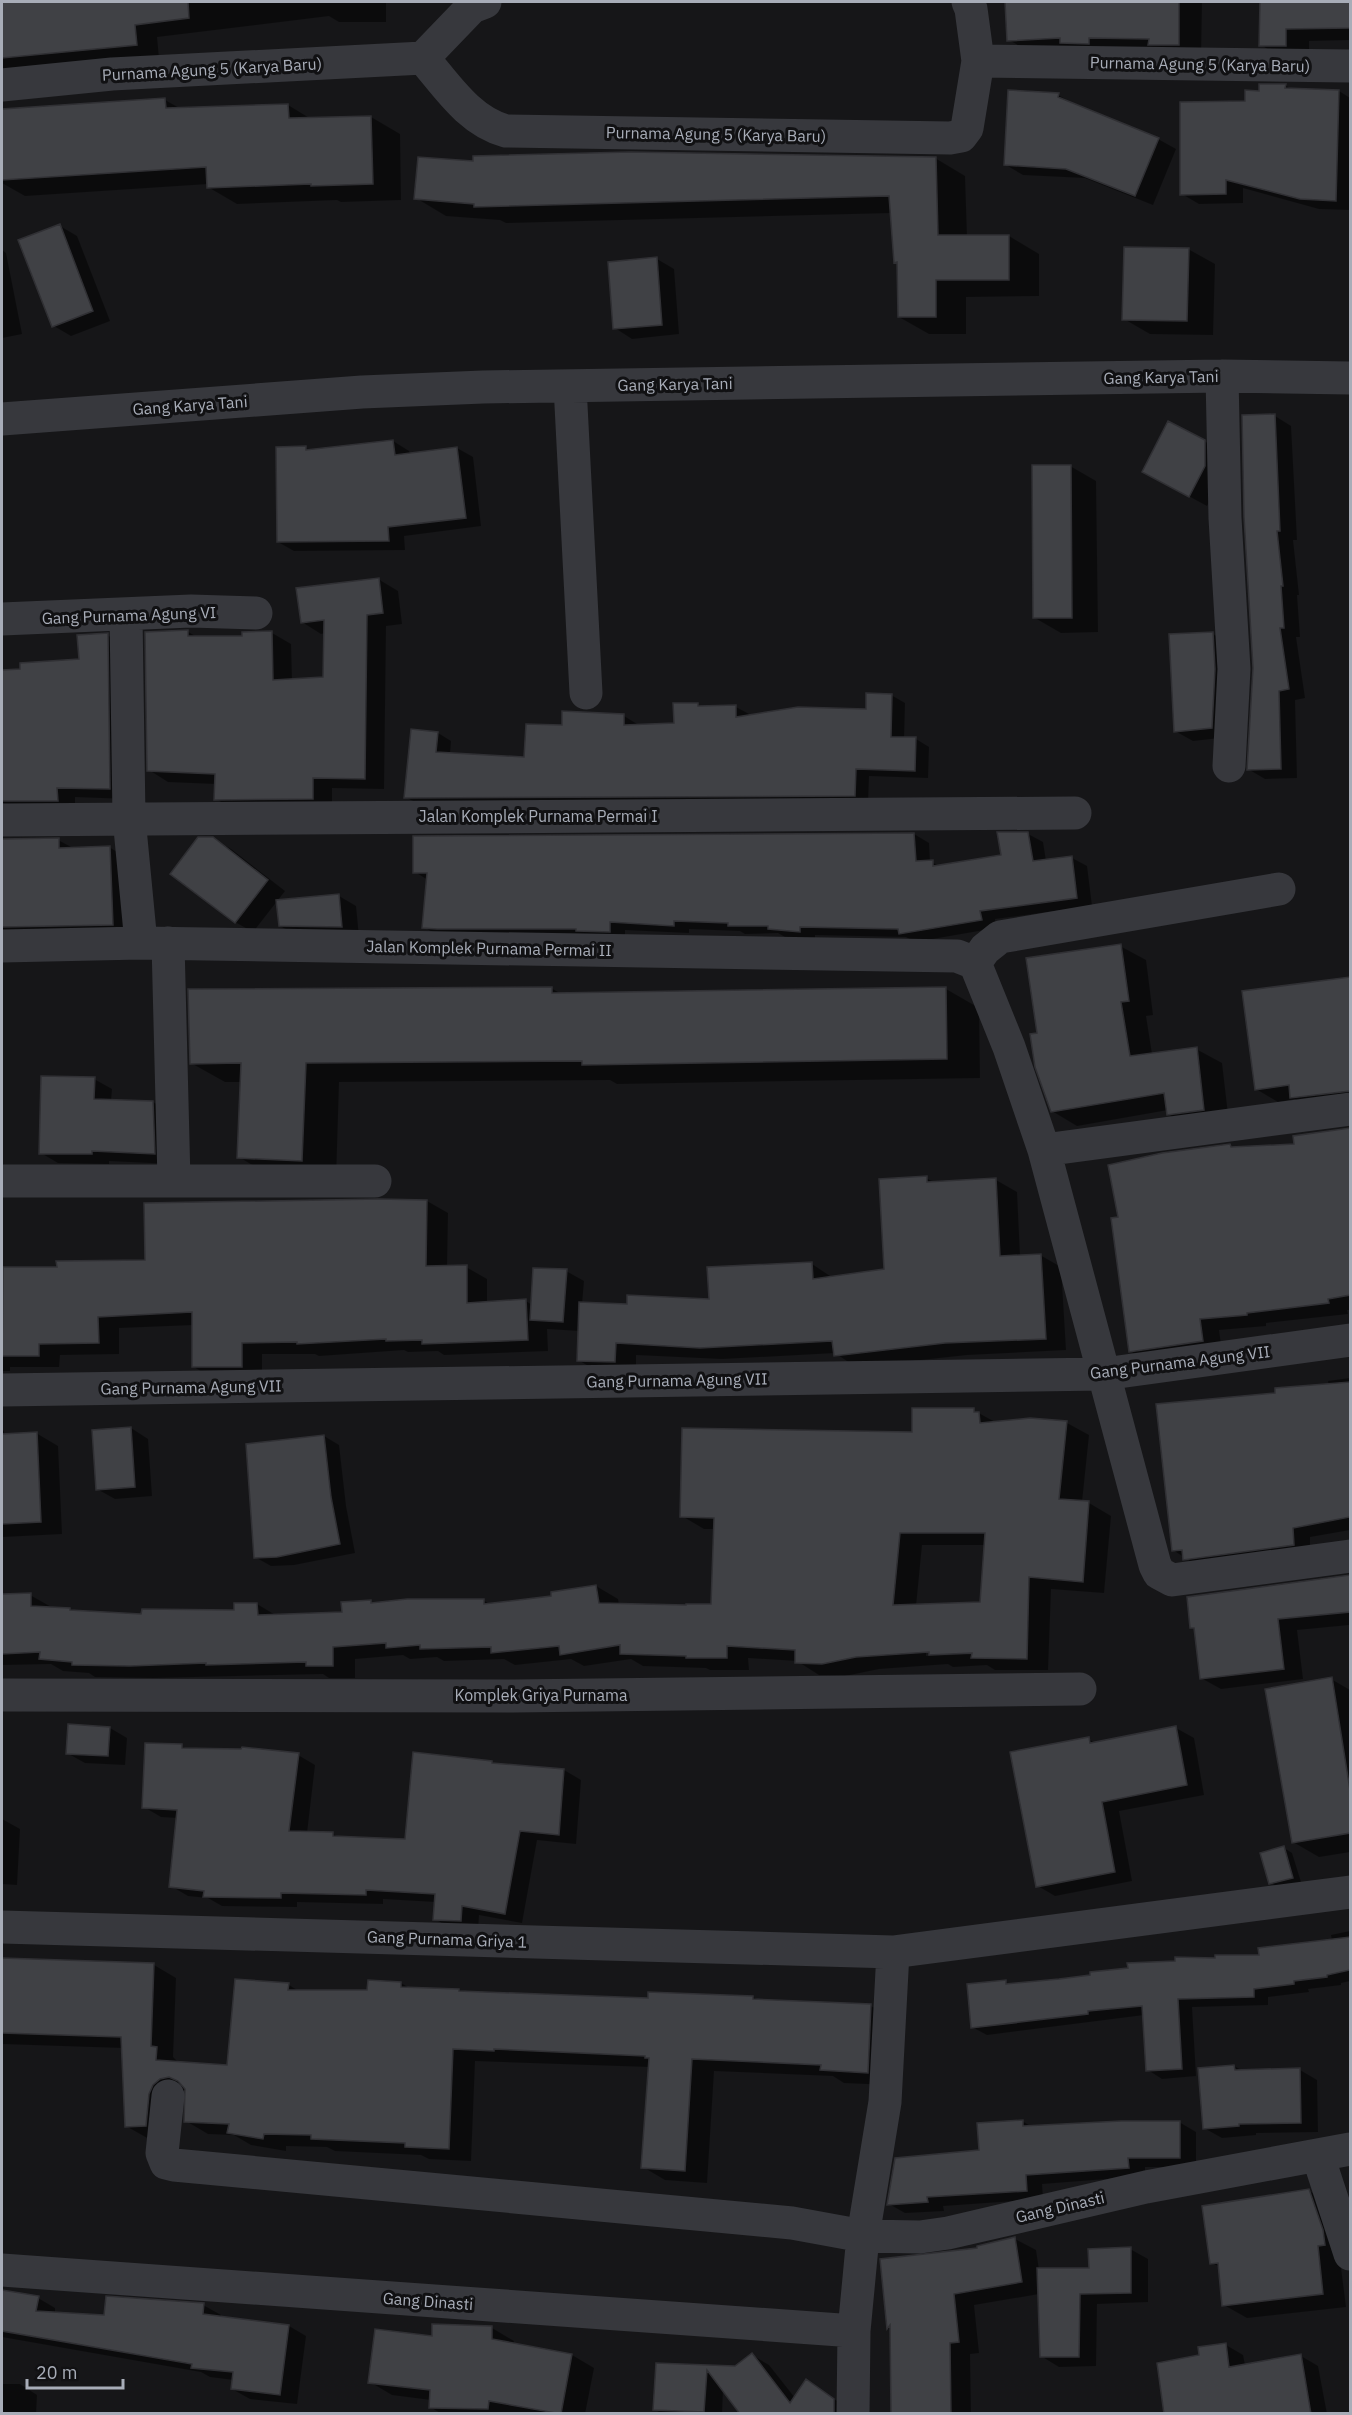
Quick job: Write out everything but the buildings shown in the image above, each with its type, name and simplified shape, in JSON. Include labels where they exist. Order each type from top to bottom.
[{"type":"street","points":[[423,58],[472,7],[485,2]]},
{"type":"street","name":"Purnama Agung 5 (Karya Baru)","points":[[2,85],[112,74],[423,58],[480,120],[506,131],[950,138],[961,136],[967,128],[978,61],[968,2]]},
{"type":"street","name":"Purnama Agung 5 (Karya Baru)","points":[[978,61],[1350,66]]},
{"type":"street","points":[[1222,376],[1225,518],[1234,669],[1229,766]]},
{"type":"street","name":"Gang Karya Tani","points":[[2,419],[362,392],[570,386],[1222,376],[1350,378]]},
{"type":"street","points":[[570,386],[586,693]]},
{"type":"street","name":"Gang Purnama Agung VI","points":[[2,619],[190,611],[256,613]]},
{"type":"street","points":[[126,615],[129,818],[154,943],[174,1181]]},
{"type":"street","name":"Jalan Komplek Purnama Permai I","points":[[2,820],[1075,813]]},
{"type":"street","points":[[1280,890],[1000,937],[985,949],[975,963],[1009,1047],[1044,1150],[1159,1573],[1172,1580],[1350,1556]]},
{"type":"street","name":"Jalan Komplek Purnama Permai II","points":[[2,946],[154,943],[957,956],[975,963]]},
{"type":"street","points":[[1044,1150],[1350,1109]]},
{"type":"street","points":[[2,1181],[375,1181]]},
{"type":"street","name":"Gang Purnama Agung VII","points":[[2,1390],[1104,1374],[1350,1340]]},
{"type":"street","name":"Komplek Griya Purnama","points":[[2,1695],[513,1696],[1080,1689]]},
{"type":"street","name":"Gang Purnama Griya 1","points":[[2,1927],[893,1952],[1350,1892]]},
{"type":"street","points":[[853,2414],[854,2331],[863,2236],[885,2102],[893,1952]]},
{"type":"street","name":"Gang Dinasti","points":[[168,2096],[162,2153],[166,2163],[174,2165],[792,2223],[863,2236],[920,2237],[948,2233],[1146,2187],[1350,2149]]},
{"type":"street","points":[[1318,2156],[1350,2254]]},
{"type":"street","name":"Gang Dinasti","points":[[2,2270],[854,2331]]}]
